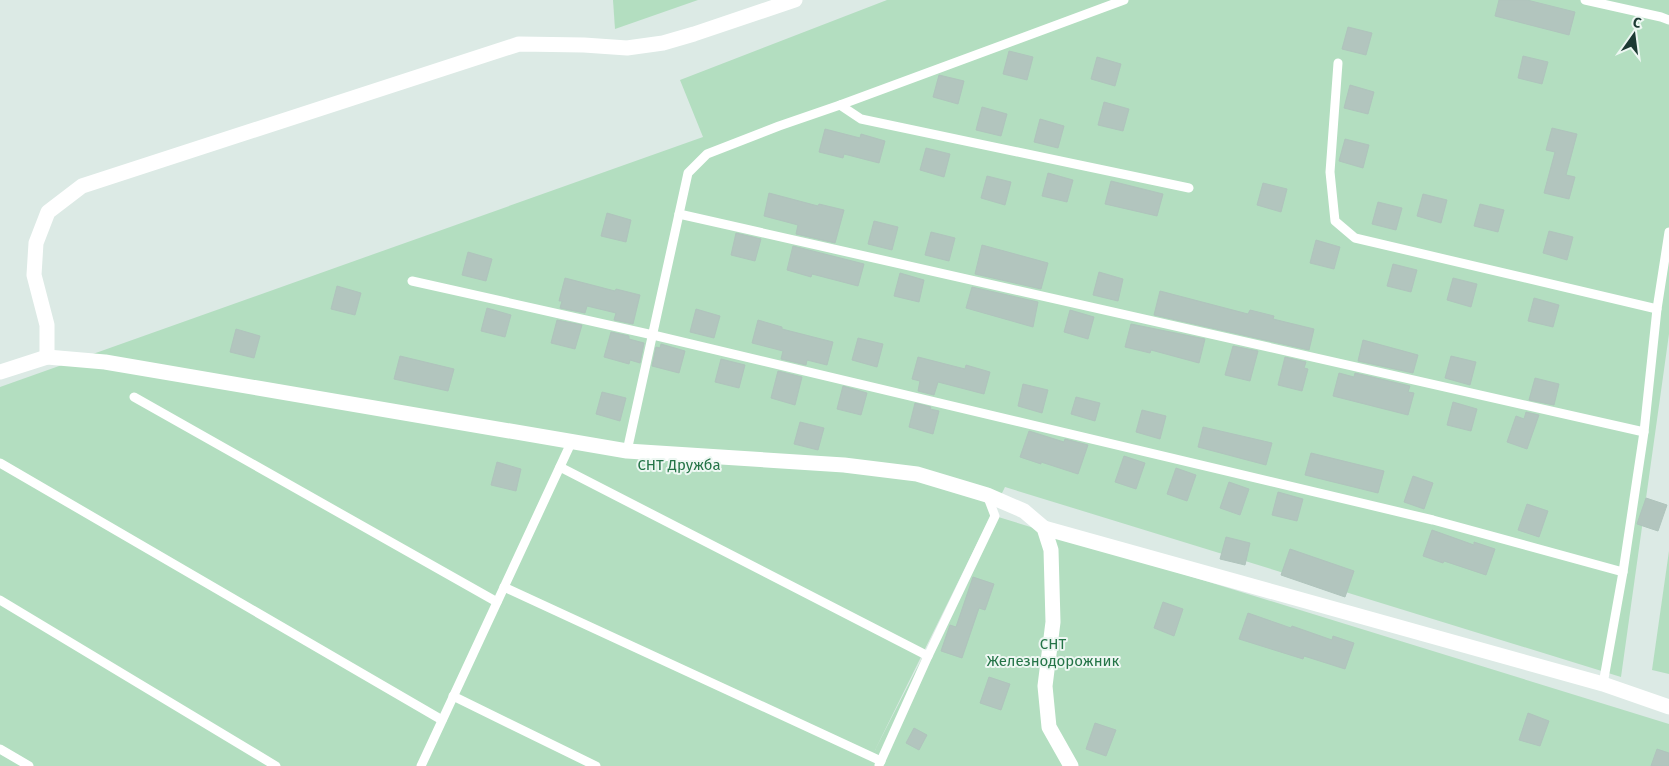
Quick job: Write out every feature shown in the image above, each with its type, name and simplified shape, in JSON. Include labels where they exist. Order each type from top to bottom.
[{"type":"street","points":[[47,357],[47,325],[34,275],[36,243],[48,212],[82,186],[519,44],[627,48],[662,43],[795,0]]},
{"type":"street","points":[[0,372],[47,357],[105,362],[571,443],[628,451],[844,465],[916,474],[987,495],[1024,511],[1044,528],[1603,684],[1669,706]]},
{"type":"street","points":[[1044,528],[1052,550],[1053,622],[1045,686],[1049,727],[1071,766]]},
{"type":"lane","points":[[628,451],[688,173],[707,154],[1124,0]]},
{"type":"lane","points":[[1585,0],[1669,20]]},
{"type":"lane","points":[[1338,63],[1330,172],[1335,222],[1355,238],[1657,309]]},
{"type":"lane","points":[[840,106],[861,119],[1189,188]]},
{"type":"lane","points":[[679,214],[1644,432]]},
{"type":"lane","points":[[1603,684],[1623,572],[1644,432],[1657,309],[1669,232]]},
{"type":"lane","points":[[412,281],[652,335],[1433,520],[1623,572]]},
{"type":"lane","points":[[134,397],[497,602]]},
{"type":"lane","points":[[421,766],[571,443]]},
{"type":"lane","points":[[0,463],[442,720]]},
{"type":"lane","points":[[560,467],[928,656]]},
{"type":"lane","points":[[504,587],[880,764],[928,656],[995,516],[987,495]]},
{"type":"lane","points":[[0,600],[276,766]]},
{"type":"lane","points":[[453,696],[596,766]]},
{"type":"lane","points":[[0,748],[29,766]]},
{"type":"green space","points":[[613,0],[698,0],[615,29]]},
{"type":"green space","name":"СНТ Дружба","points":[[887,0],[1669,0],[1669,334],[1621,677],[1005,487],[875,750],[995,516],[1669,724],[1669,766],[0,766],[0,387],[703,137],[680,80]]},
{"type":"green space","points":[[1669,551],[1669,674],[1652,670]]},
{"type":"building","points":[[1499,0],[1527,0],[1575,12],[1569,35],[1495,16]]},
{"type":"building","points":[[1348,27],[1372,33],[1366,55],[1342,49]]},
{"type":"building","points":[[1009,51],[1033,57],[1027,80],[1003,74]]},
{"type":"building","points":[[1523,56],[1548,62],[1542,84],[1518,78]]},
{"type":"building","points":[[1097,57],[1121,64],[1115,86],[1091,79]]},
{"type":"building","points":[[939,75],[964,81],[958,104],[933,97]]},
{"type":"building","points":[[1350,85],[1374,92],[1368,114],[1344,108]]},
{"type":"building","points":[[1104,102],[1129,109],[1123,131],[1098,125]]},
{"type":"building","points":[[982,107],[1007,114],[1001,136],[976,130]]},
{"type":"building","points":[[1040,119],[1064,126],[1058,148],[1034,142]]},
{"type":"building","points":[[1552,128],[1577,134],[1566,175],[1575,177],[1569,199],[1544,193],[1555,152],[1546,150]]},
{"type":"building","points":[[825,129],[860,138],[861,134],[885,141],[879,163],[844,154],[843,158],[819,152]]},
{"type":"building","points":[[1345,139],[1369,145],[1363,168],[1339,161]]},
{"type":"building","points":[[926,148],[950,154],[944,177],[920,170]]},
{"type":"building","points":[[1048,173],[1073,180],[1067,202],[1042,196]]},
{"type":"building","points":[[987,176],[1011,182],[1005,205],[981,198]]},
{"type":"building","points":[[1111,181],[1163,194],[1157,216],[1105,204]]},
{"type":"building","points":[[1263,183],[1287,189],[1281,212],[1257,205]]},
{"type":"building","points":[[769,193],[818,206],[819,204],[844,210],[835,243],[796,234],[798,225],[764,216]]},
{"type":"building","points":[[1423,194],[1447,200],[1441,223],[1417,216]]},
{"type":"building","points":[[1378,202],[1402,208],[1396,230],[1372,224]]},
{"type":"building","points":[[1480,204],[1504,210],[1498,232],[1474,226]]},
{"type":"building","points":[[607,213],[631,220],[626,242],[601,236]]},
{"type":"building","points":[[874,221],[898,227],[892,250],[868,244]]},
{"type":"building","points":[[1549,231],[1573,237],[1567,260],[1543,253]]},
{"type":"building","points":[[931,232],[955,238],[949,261],[925,255]]},
{"type":"building","points":[[736,233],[761,239],[755,261],[731,255]]},
{"type":"building","points":[[1316,240],[1340,247],[1334,269],[1310,263]]},
{"type":"building","points":[[982,245],[1048,263],[1041,289],[975,274]]},
{"type":"building","points":[[793,246],[864,264],[858,286],[812,274],[811,277],[787,270]]},
{"type":"building","points":[[468,252],[492,259],[486,281],[462,275]]},
{"type":"building","points":[[1393,264],[1417,270],[1411,292],[1387,286]]},
{"type":"building","points":[[1099,272],[1123,279],[1118,301],[1093,295]]},
{"type":"building","points":[[900,273],[924,280],[919,302],[894,296]]},
{"type":"building","points":[[565,278],[615,291],[616,289],[640,295],[633,324],[614,320],[616,313],[587,306],[585,313],[560,308],[562,301],[559,301]]},
{"type":"building","points":[[1453,278],[1477,284],[1471,307],[1447,300]]},
{"type":"building","points":[[337,286],[361,293],[355,315],[331,309]]},
{"type":"building","points":[[972,287],[1038,302],[1033,327],[966,308]]},
{"type":"building","points":[[1160,291],[1248,314],[1250,310],[1274,316],[1273,319],[1314,329],[1309,350],[1154,315]]},
{"type":"building","points":[[1534,298],[1559,305],[1553,327],[1528,321]]},
{"type":"building","points":[[487,308],[511,315],[505,337],[481,331]]},
{"type":"building","points":[[696,309],[720,316],[714,338],[690,332]]},
{"type":"building","points":[[1070,310],[1094,317],[1088,339],[1064,332]]},
{"type":"building","points":[[557,320],[582,325],[575,349],[551,343]]},
{"type":"building","points":[[758,320],[782,327],[782,329],[833,342],[827,365],[807,360],[806,365],[781,359],[783,351],[752,343]]},
{"type":"building","points":[[1131,324],[1205,339],[1199,363],[1151,350],[1150,353],[1125,347]]},
{"type":"building","points":[[236,329],[260,336],[254,358],[230,352]]},
{"type":"building","points":[[611,332],[629,336],[629,339],[644,343],[640,363],[630,360],[629,364],[604,357]]},
{"type":"building","points":[[858,338],[883,344],[877,367],[852,360]]},
{"type":"building","points":[[1363,340],[1418,355],[1413,373],[1358,361]]},
{"type":"building","points":[[661,344],[685,351],[679,373],[652,366],[656,347],[660,348]]},
{"type":"building","points":[[1233,346],[1258,351],[1250,381],[1225,375]]},
{"type":"building","points":[[400,356],[454,369],[448,391],[394,379]]},
{"type":"building","points":[[1451,356],[1476,362],[1470,385],[1445,378]]},
{"type":"building","points":[[918,357],[965,369],[966,365],[990,372],[984,394],[938,382],[934,395],[918,391],[920,381],[912,379]]},
{"type":"building","points":[[1285,357],[1306,362],[1304,368],[1308,369],[1302,391],[1278,385]]},
{"type":"building","points":[[721,359],[745,365],[739,388],[715,382]]},
{"type":"building","points":[[778,371],[802,377],[795,405],[771,398]]},
{"type":"building","points":[[1339,373],[1354,377],[1355,373],[1410,386],[1408,392],[1414,393],[1408,415],[1333,396]]},
{"type":"building","points":[[1535,378],[1559,384],[1554,405],[1529,400]]},
{"type":"building","points":[[1023,384],[1048,390],[1042,413],[1018,406]]},
{"type":"building","points":[[843,386],[867,393],[861,415],[837,409]]},
{"type":"building","points":[[602,392],[626,398],[620,421],[596,414]]},
{"type":"building","points":[[1076,397],[1100,403],[1095,421],[1071,414]]},
{"type":"building","points":[[1453,402],[1477,409],[1471,431],[1447,425]]},
{"type":"building","points":[[915,403],[939,411],[933,434],[909,427]]},
{"type":"building","points":[[1142,410],[1166,416],[1160,439],[1136,432]]},
{"type":"building","points":[[1526,412],[1539,415],[1527,449],[1507,442],[1516,416],[1524,419]]},
{"type":"building","points":[[800,422],[824,428],[818,450],[794,444]]},
{"type":"building","points":[[1203,427],[1272,443],[1266,465],[1198,447]]},
{"type":"building","points":[[1029,431],[1064,442],[1065,439],[1088,445],[1078,474],[1020,457]]},
{"type":"building","points":[[1311,453],[1384,471],[1378,493],[1305,475]]},
{"type":"building","points":[[1124,456],[1145,463],[1136,489],[1115,482]]},
{"type":"building","points":[[497,462],[521,469],[516,491],[491,485]]},
{"type":"building","points":[[1176,468],[1196,475],[1187,501],[1167,494]]},
{"type":"building","points":[[1413,476],[1433,483],[1424,509],[1404,502]]},
{"type":"building","points":[[1229,482],[1249,489],[1240,515],[1220,508]]},
{"type":"building","points":[[1278,492],[1303,499],[1297,521],[1272,515]]},
{"type":"building","points":[[1646,498],[1667,505],[1658,531],[1637,524]]},
{"type":"building","points":[[1527,504],[1548,511],[1539,537],[1518,530]]},
{"type":"building","points":[[1432,530],[1474,545],[1474,542],[1495,549],[1486,575],[1423,556]]},
{"type":"building","points":[[1226,537],[1250,543],[1245,565],[1220,559]]},
{"type":"building","points":[[1290,549],[1354,571],[1345,597],[1281,575]]},
{"type":"building","points":[[973,577],[994,584],[985,610],[979,608],[962,658],[941,651],[950,625],[956,627]]},
{"type":"building","points":[[1163,602],[1183,609],[1174,636],[1154,628]]},
{"type":"building","points":[[1248,613],[1332,640],[1333,636],[1354,643],[1345,669],[1304,656],[1303,659],[1239,639]]},
{"type":"building","points":[[989,677],[1010,684],[1001,710],[980,703]]},
{"type":"building","points":[[1528,713],[1549,721],[1540,746],[1519,740]]},
{"type":"building","points":[[1095,723],[1116,730],[1106,756],[1086,749]]},
{"type":"building","points":[[914,728],[927,735],[919,750],[906,743]]},
{"type":"building","points":[[1657,749],[1669,753],[1669,766],[1651,766]]},
{"type":"park label","name":"СНТ Железнодорожник","points":[[1053,652]]}]
